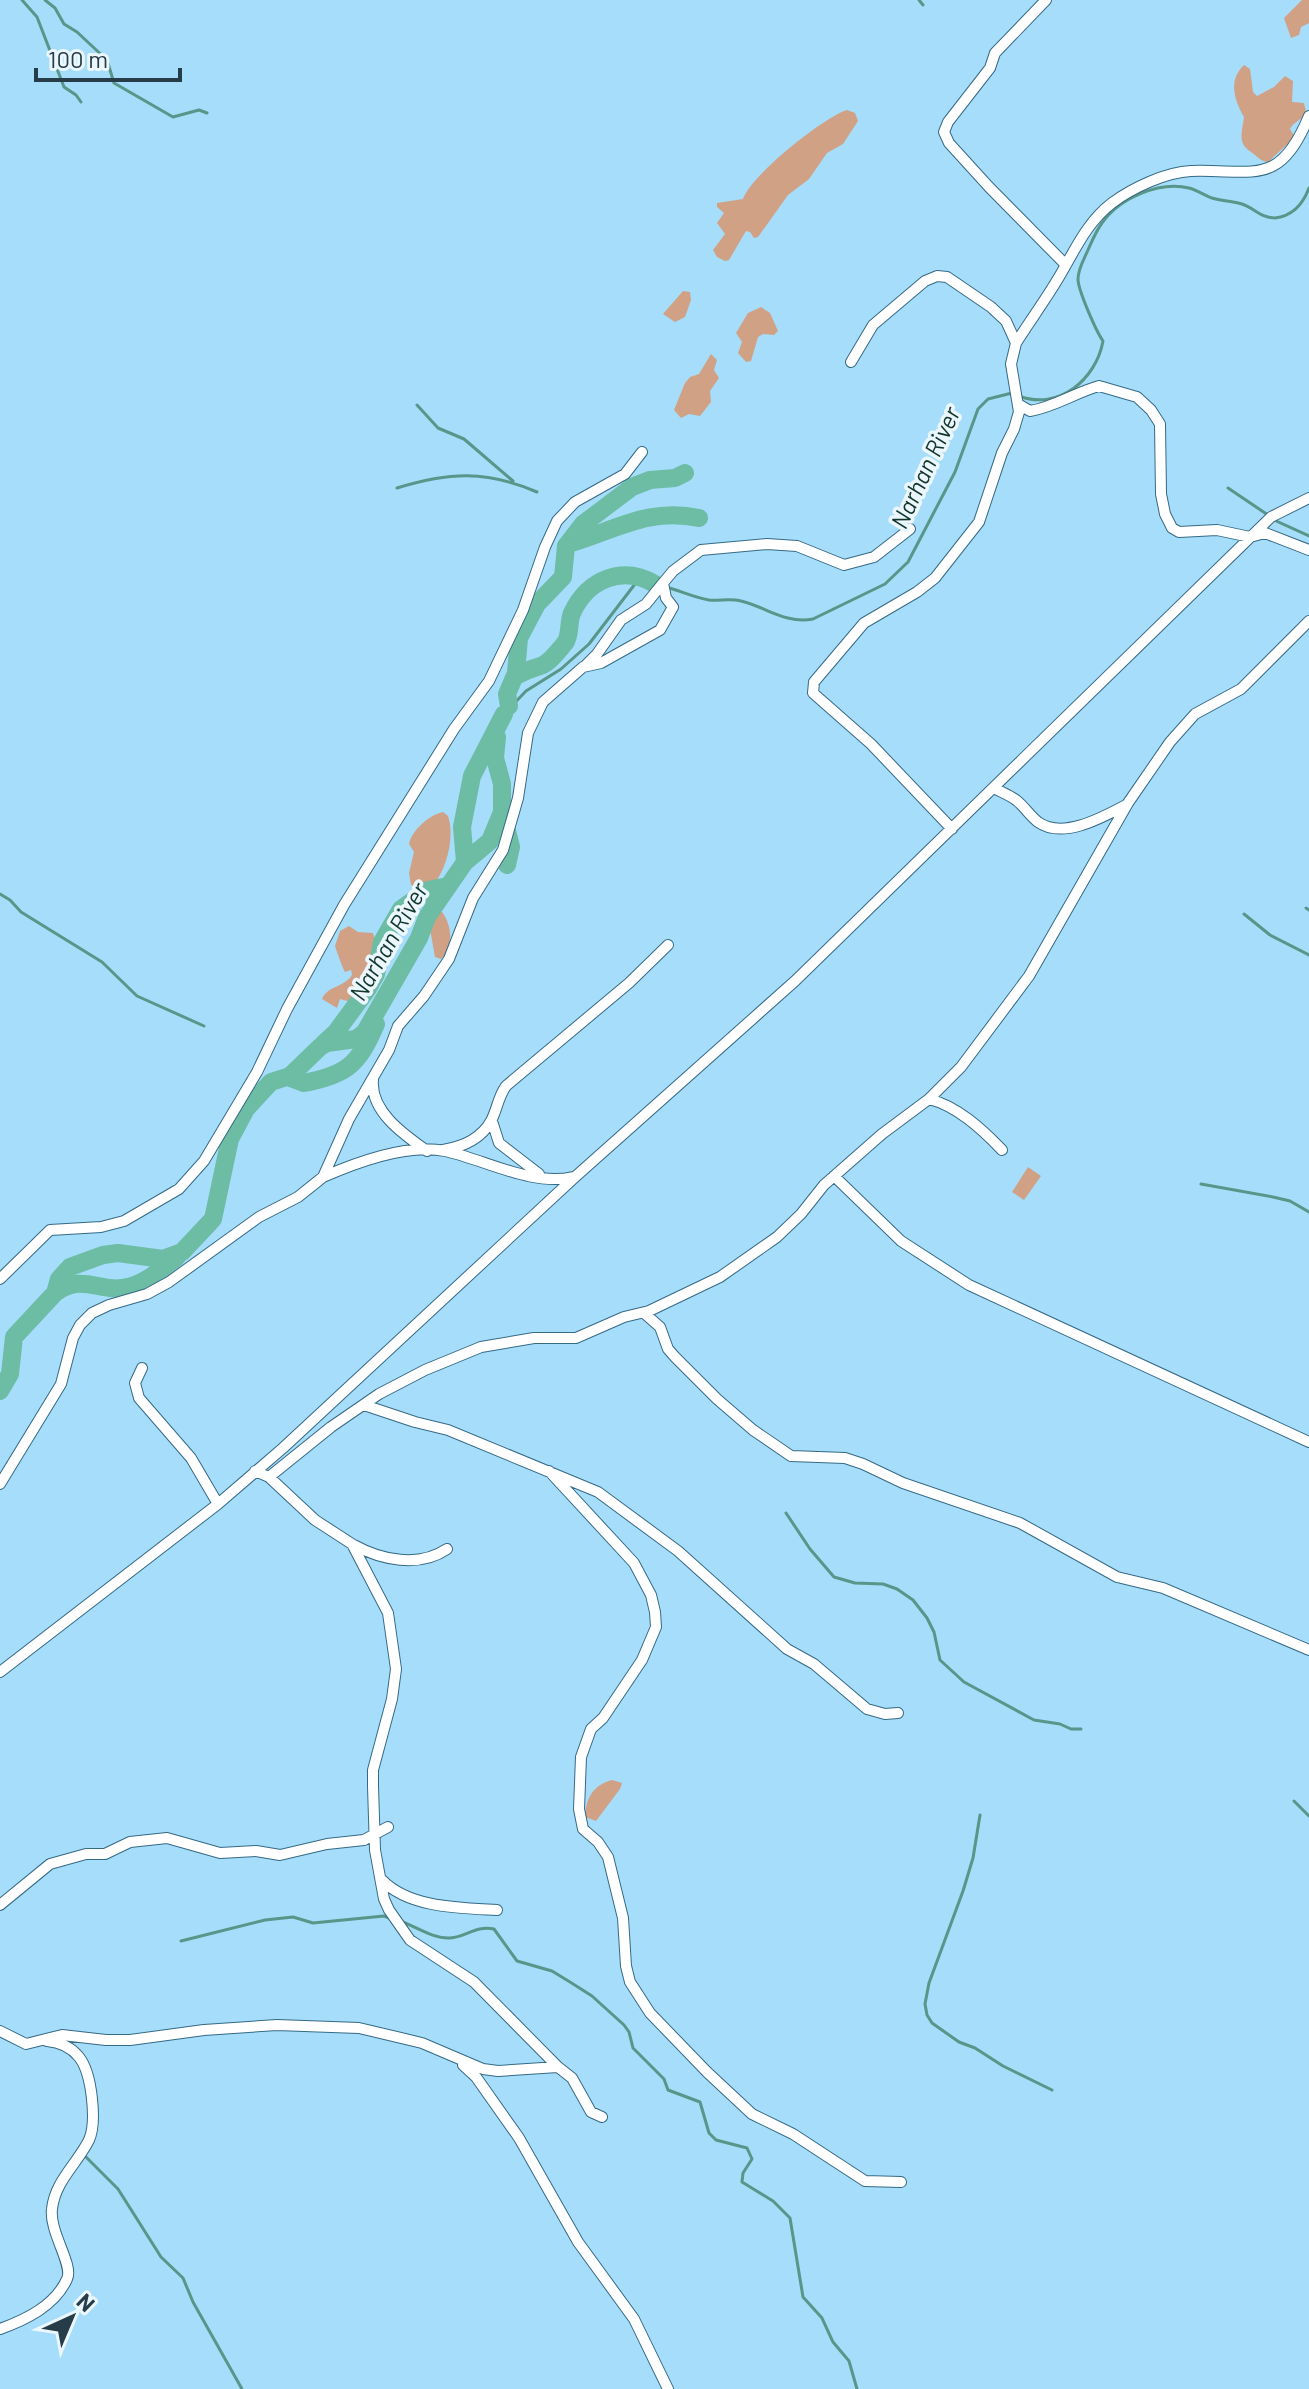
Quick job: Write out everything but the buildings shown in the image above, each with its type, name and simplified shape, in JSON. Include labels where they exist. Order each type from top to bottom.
[{"type":"street","points":[[1046,0],[995,53],[990,68],[948,122],[944,132],[949,143],[979,176],[1066,265]]},
{"type":"street","points":[[952,829],[871,744],[813,693],[814,682],[864,623],[935,578],[979,522],[1019,412],[1011,364],[1016,343],[1096,217],[1131,191],[1187,171],[1255,173],[1272,168],[1287,154],[1309,116]]},
{"type":"street","points":[[851,362],[873,325],[925,281],[937,276],[947,277],[991,307],[1006,321],[1016,343]]},
{"type":"street","points":[[1018,404],[1030,411],[1040,410],[1099,386],[1137,397],[1160,424],[1161,494],[1172,528],[1179,532],[1217,530],[1250,537],[1265,533],[1307,551]]},
{"type":"street","points":[[0,1279],[50,1230],[101,1227],[124,1221],[179,1189],[204,1161],[257,1072],[287,1009],[344,905],[454,729],[489,681],[523,610],[557,521],[575,502],[625,474],[642,452]]},
{"type":"street","points":[[0,1672],[218,1504],[255,1471],[422,1321],[575,1177],[795,981],[1271,517],[1309,498]]},
{"type":"street","points":[[323,1177],[349,1119],[389,1050],[398,1026],[424,996],[449,959],[473,898],[503,850],[518,798],[528,733],[534,716],[549,694],[597,654],[621,620],[646,604],[673,571],[701,550],[767,544],[797,546],[844,565],[874,557],[910,529]]},
{"type":"street","points":[[583,667],[601,663],[660,630],[673,607],[666,598],[663,583]]},
{"type":"street","points":[[269,1477],[364,1405],[425,1370],[481,1347],[534,1338],[576,1338],[624,1317],[644,1313],[720,1277],[793,1222],[834,1176],[929,1099],[961,1067],[1029,976],[1128,803],[1170,742],[1195,714],[1241,689],[1306,624],[1309,612]]},
{"type":"street","points":[[994,788],[1017,801],[1038,822],[1049,827],[1086,823],[1128,803]]},
{"type":"street","points":[[0,1484],[61,1384],[73,1338],[92,1313],[147,1294],[169,1282],[259,1217],[298,1197],[323,1177],[386,1155],[443,1150],[470,1142],[492,1121],[499,1096],[506,1086],[629,983],[668,945]]},
{"type":"street","points":[[373,1076],[372,1094],[378,1106],[427,1151]]},
{"type":"street","points":[[929,1099],[939,1101],[972,1122],[1002,1150]]},
{"type":"street","points":[[492,1121],[499,1143],[544,1178]]},
{"type":"street","points":[[443,1150],[544,1178],[575,1177]]},
{"type":"street","points":[[834,1176],[908,1247],[969,1285],[1309,1442]]},
{"type":"street","points":[[644,1313],[660,1327],[668,1349],[717,1399],[753,1430],[791,1456],[845,1458],[863,1464],[903,1483],[1020,1523],[1117,1577],[1163,1588],[1309,1650]]},
{"type":"street","points":[[142,1368],[135,1383],[139,1398],[191,1458],[218,1504]]},
{"type":"street","points":[[364,1405],[448,1430],[598,1492],[678,1551],[787,1649],[814,1664],[867,1709],[885,1714],[898,1713]]},
{"type":"street","points":[[255,1471],[269,1477],[315,1520],[352,1544],[382,1557],[426,1559],[447,1549]]},
{"type":"street","points":[[549,1471],[634,1563],[651,1595],[655,1612],[656,1627],[642,1660],[603,1718],[591,1729],[581,1757],[579,1809],[583,1829],[598,1842],[608,1857],[623,1918],[630,1982],[650,2013],[752,2114],[793,2134],[865,2181],[901,2182]]},
{"type":"street","points":[[352,1544],[388,1613],[396,1669],[392,1699],[373,1770],[374,1835],[389,1910],[410,1940],[474,1982],[572,2078],[591,2112],[602,2117]]},
{"type":"street","points":[[0,1905],[50,1864],[86,1854],[105,1854],[130,1842],[167,1838],[220,1853],[256,1851],[280,1855],[327,1844],[364,1840],[388,1827]]},
{"type":"street","points":[[381,1879],[388,1886],[415,1899],[497,1910]]},
{"type":"street","points":[[0,2031],[26,2044],[76,2035],[130,2040],[204,2030],[277,2025],[359,2028],[422,2043],[470,2066],[498,2071],[558,2067]]},
{"type":"street","points":[[0,2329],[29,2318],[50,2301],[67,2281],[67,2263],[52,2226],[52,2206],[60,2183],[89,2139],[93,2116],[89,2083],[78,2055],[68,2047],[41,2041]]},
{"type":"street","points":[[459,2061],[476,2077],[519,2138],[578,2242],[634,2319],[668,2389]]},
{"type":"shaded area","points":[[1302,0],[1309,0],[1309,23],[1301,27],[1299,35],[1291,38],[1284,18]]},
{"type":"shaded area","points":[[1244,65],[1250,69],[1253,92],[1257,96],[1274,87],[1285,76],[1293,81],[1292,102],[1304,103],[1305,115],[1290,129],[1295,137],[1268,162],[1247,149],[1242,141],[1244,117],[1235,97],[1234,84]]},
{"type":"shaded area","points":[[847,110],[855,113],[858,121],[843,144],[827,153],[809,179],[788,195],[758,237],[754,238],[746,231],[729,260],[717,257],[713,250],[725,234],[717,223],[724,213],[717,203],[743,199],[759,176],[789,148]]},
{"type":"shaded area","points":[[683,291],[690,292],[691,300],[685,317],[675,322],[663,314]]},
{"type":"shaded area","points":[[761,307],[770,313],[778,331],[774,335],[758,337],[751,361],[746,362],[738,353],[742,342],[736,333],[748,313]]},
{"type":"shaded area","points":[[711,354],[717,360],[714,370],[719,378],[710,391],[711,402],[700,416],[689,414],[681,418],[674,410],[685,383],[699,374]]},
{"type":"shaded area","points":[[443,812],[448,816],[451,833],[446,861],[433,885],[416,888],[411,885],[409,873],[414,852],[409,844],[422,824]]},
{"type":"shaded area","points":[[438,912],[442,912],[450,929],[448,948],[441,959],[435,957],[430,929]]},
{"type":"shaded area","points":[[349,926],[358,932],[373,933],[374,968],[368,987],[358,1000],[340,999],[337,1008],[322,999],[328,991],[352,975],[351,970],[345,972],[335,946],[340,931]]},
{"type":"shaded area","points":[[1028,1167],[1041,1176],[1024,1200],[1012,1192]]},
{"type":"shaded area","points":[[612,1780],[622,1783],[620,1789],[596,1821],[585,1817],[592,1793]]},
{"type":"waterway","points":[[22,0],[37,17],[64,87],[81,102]]},
{"type":"waterway","points":[[45,0],[55,8],[64,24],[107,60],[114,83],[173,117],[199,110],[207,113]]},
{"type":"waterway","points":[[919,0],[923,5]]},
{"type":"waterway","name":"Narhan River","points":[[1019,396],[1034,400],[1048,399],[1073,389],[1084,379],[1099,355],[1103,341],[1084,301],[1078,275],[1098,229],[1119,206],[1153,189],[1177,186],[1242,204],[1275,218],[1287,215],[1296,208],[1309,188]]},
{"type":"waterway","name":"Narhan River","points":[[666,587],[709,600],[741,601],[785,617],[803,620],[813,619],[885,584],[908,562],[955,472],[978,409],[988,399],[1012,393]]},
{"type":"waterway","points":[[417,405],[438,428],[464,439],[513,481]]},
{"type":"waterway","points":[[509,706],[507,694],[516,673],[519,638],[537,604],[563,577],[566,546],[583,524],[632,487],[685,473]]},
{"type":"waterway","points":[[397,488],[451,476],[467,476],[501,480],[537,492]]},
{"type":"waterway","points":[[1228,488],[1268,515]]},
{"type":"waterway","points":[[568,544],[647,518],[681,515],[699,518]]},
{"type":"waterway","points":[[1274,520],[1309,536]]},
{"type":"waterway","name":"Narhan River","points":[[515,677],[543,665],[558,652],[567,640],[572,613],[587,591],[597,584],[618,576],[643,578],[655,584]]},
{"type":"waterway","name":"Narhan River","points":[[504,714],[526,691],[561,669],[589,644],[635,584],[644,581],[655,585]]},
{"type":"waterway","name":"Narhan River","points":[[0,1391],[10,1374],[14,1337],[55,1293],[59,1279],[70,1267],[103,1255],[118,1253],[163,1259],[182,1252],[213,1219],[230,1139],[246,1109],[271,1082],[290,1076],[320,1047],[356,1039],[365,1032],[419,938],[427,917],[465,862],[462,827],[472,776],[504,714]]},
{"type":"waterway","points":[[465,862],[490,841],[502,812],[502,784],[495,758],[497,737]]},
{"type":"waterway","points":[[504,819],[511,847],[507,865]]},
{"type":"waterway","points":[[323,1044],[336,1032],[367,990],[376,974],[382,942],[401,909],[428,890],[448,886]]},
{"type":"waterway","points":[[0,894],[21,912],[102,962],[137,996],[204,1026]]},
{"type":"waterway","points":[[1244,914],[1270,935],[1309,955]]},
{"type":"waterway","points":[[288,1077],[304,1083],[331,1076],[350,1066],[364,1049],[376,1024]]},
{"type":"waterway","points":[[1201,1184],[1290,1201],[1309,1212]]},
{"type":"waterway","points":[[55,1293],[74,1284],[109,1288],[135,1285],[177,1257]]},
{"type":"waterway","points":[[786,1513],[834,1577],[855,1583],[883,1584],[913,1600],[934,1632],[940,1660],[964,1682],[1034,1720],[1081,1729]]},
{"type":"waterway","points":[[1294,1801],[1309,1816]]},
{"type":"waterway","points":[[980,1815],[973,1858],[963,1891],[929,1983],[925,2004],[927,2015],[932,2023],[959,2042],[1052,2090]]},
{"type":"waterway","points":[[181,1941],[265,1920],[293,1917],[313,1923],[384,1916],[392,1919]]},
{"type":"waterway","points":[[400,1921],[444,1938],[494,1929],[517,1961],[552,1971],[592,1996],[624,2025],[633,2048],[664,2079],[668,2090],[700,2102],[709,2133],[716,2140],[747,2148],[752,2159],[743,2173],[742,2182],[773,2201],[790,2218],[803,2297],[822,2318],[833,2342],[849,2361],[857,2389]]},
{"type":"waterway","points":[[86,2157],[118,2189],[161,2257],[183,2278],[193,2302],[242,2389]]}]
